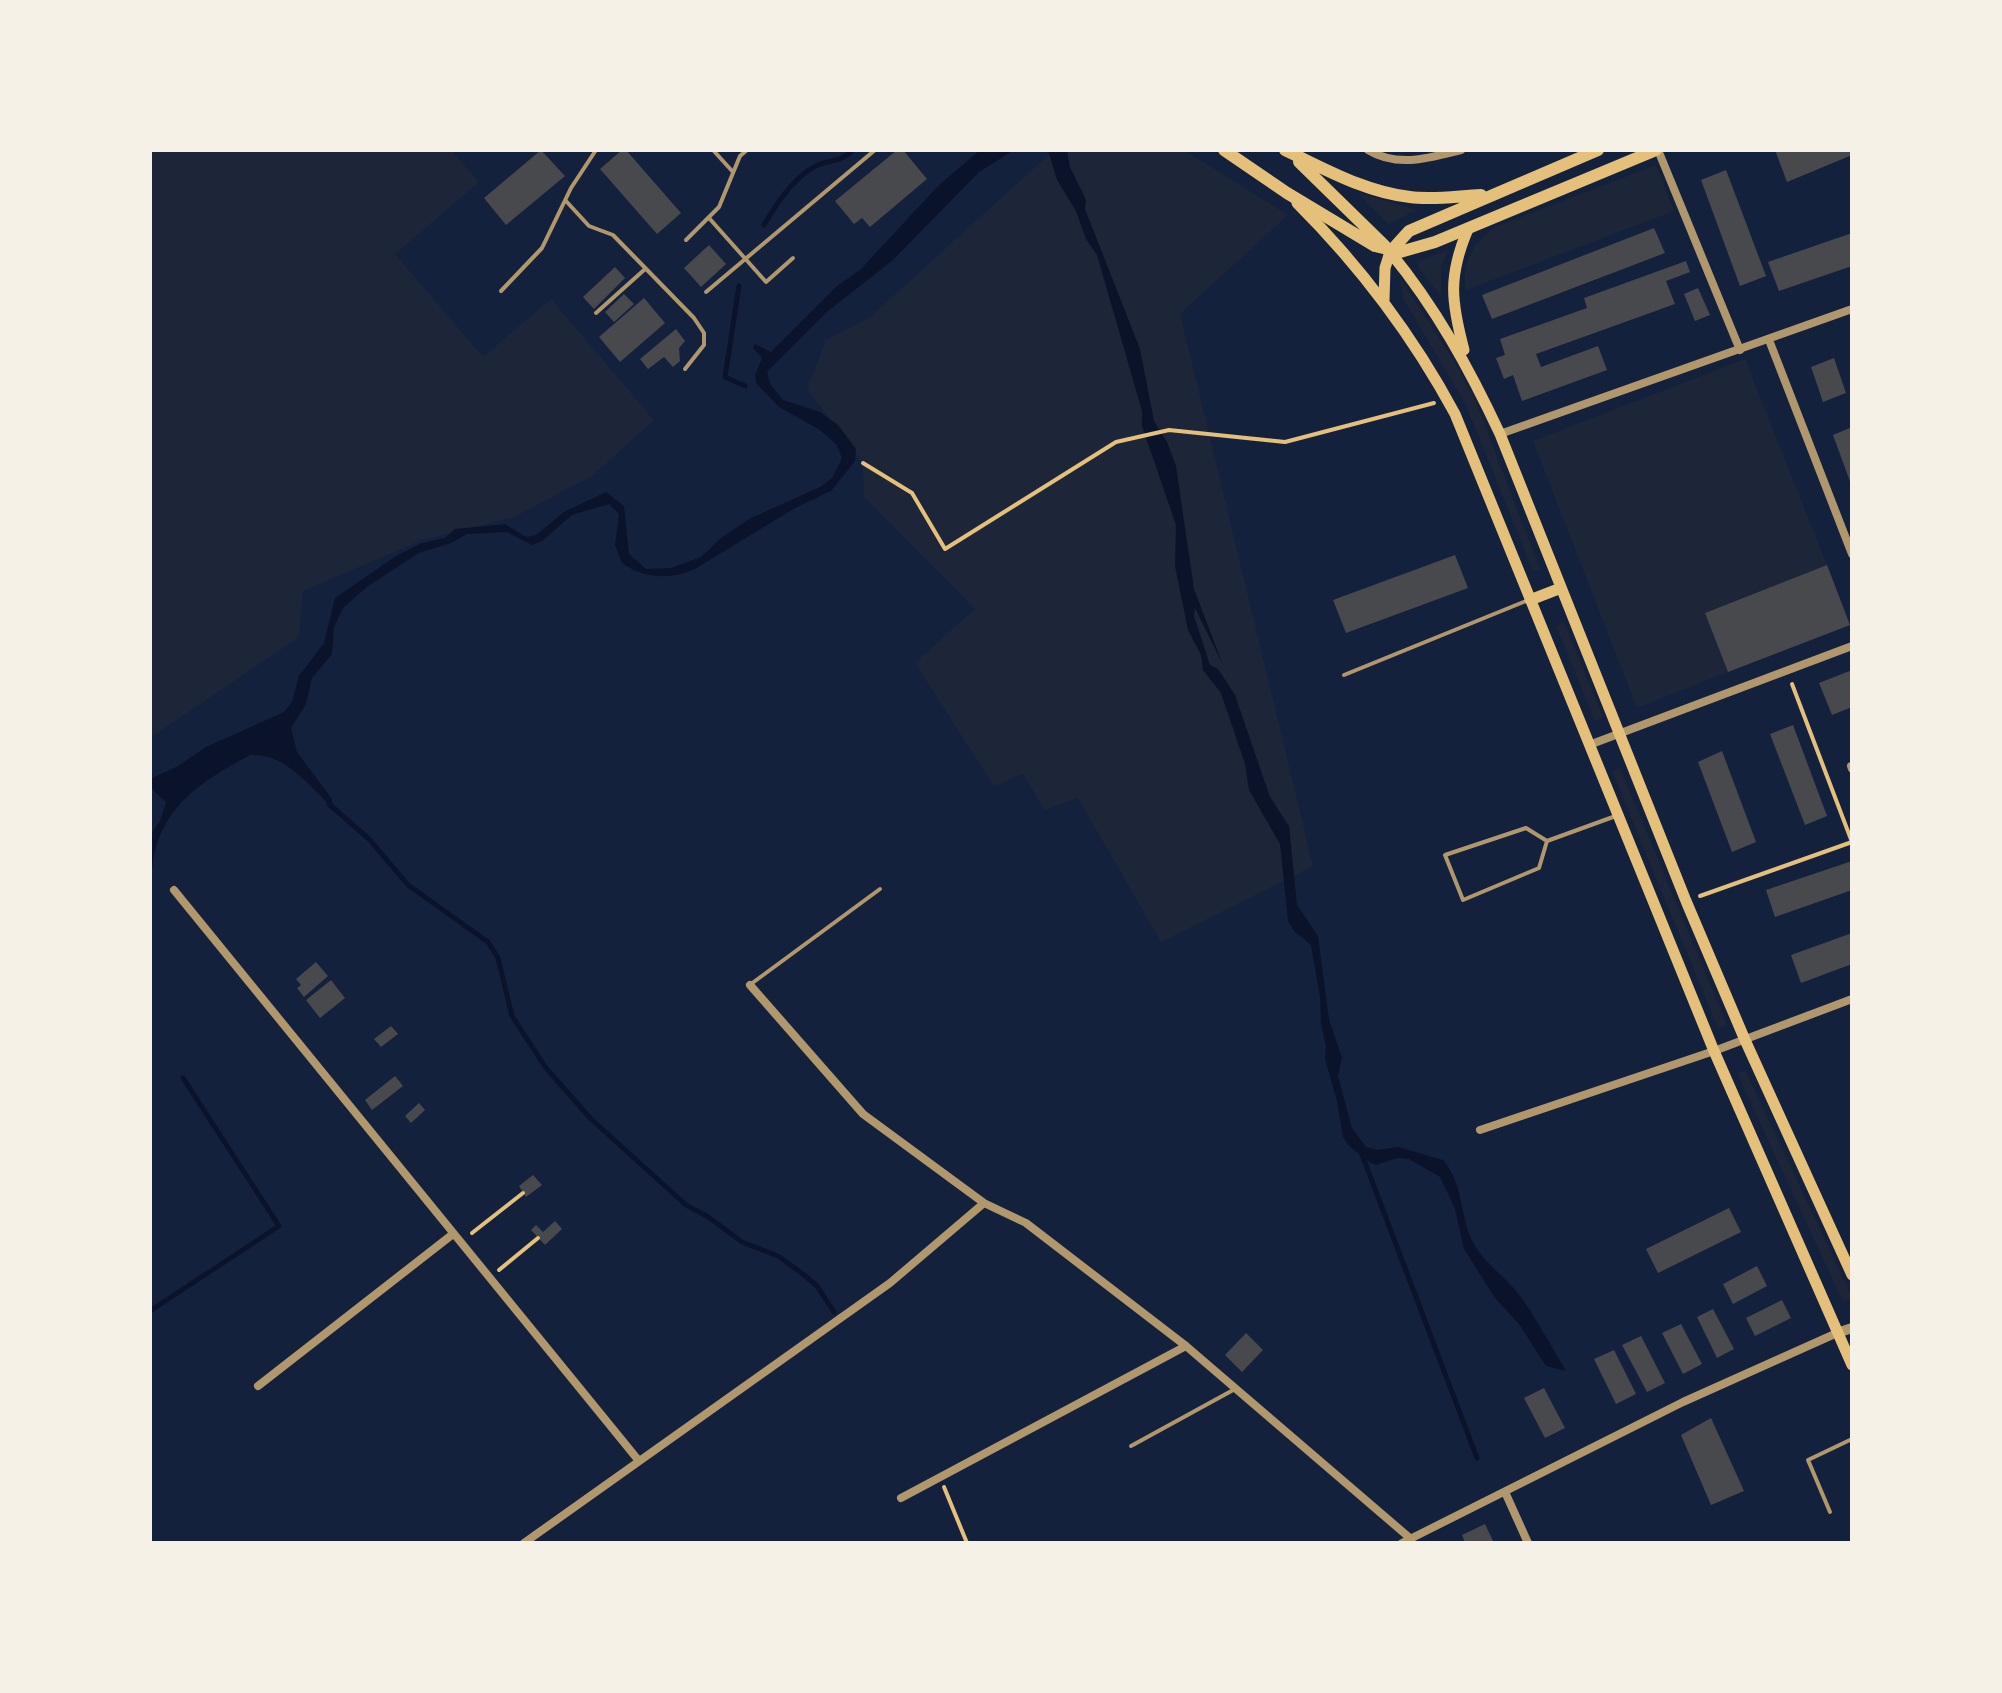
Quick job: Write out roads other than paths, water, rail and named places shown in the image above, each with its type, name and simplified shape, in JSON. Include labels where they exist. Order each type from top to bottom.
[{"type":"main road","points":[[1224,150],[1360,239],[1390,252],[1413,250],[1468,229],[1657,150]]},
{"type":"main road","points":[[1284,150],[1386,193],[1414,198],[1489,194]]},
{"type":"main road","points":[[1284,150],[1337,196],[1390,252],[1435,310],[1467,364],[1500,434],[1686,901],[1852,1275]]},
{"type":"main road","points":[[1384,300],[1390,252],[1409,232],[1489,194],[1598,150]]},
{"type":"main road","points":[[1287,193],[1384,300],[1428,363],[1448,400],[1714,1051],[1852,1365]]},
{"type":"main road","points":[[1467,364],[1452,294],[1458,253],[1468,229]]},
{"type":"main road","points":[[1530,600],[1561,588]]},
{"type":"street","points":[[1368,150],[1382,158],[1416,161],[1461,150]]},
{"type":"street","points":[[1657,150],[1740,350]]},
{"type":"street","points":[[1500,434],[1852,309]]},
{"type":"street","points":[[1770,340],[1852,554]]},
{"type":"street","points":[[1589,745],[1852,646]]},
{"type":"street","points":[[174,890],[639,1462]]},
{"type":"street","points":[[750,985],[863,1114],[984,1203],[1026,1223],[1186,1346],[1406,1541],[1683,1402],[1852,1328]]},
{"type":"street","points":[[1480,1130],[1714,1051],[1852,998]]},
{"type":"street","points":[[524,1543],[890,1283],[984,1203]]},
{"type":"street","points":[[258,1386],[456,1238]]},
{"type":"street","points":[[901,1498],[1186,1346]]},
{"type":"street","points":[[1505,1492],[1528,1543]]},
{"type":"lane","points":[[501,291],[542,248],[596,150]]},
{"type":"lane","points":[[713,150],[733,172]]},
{"type":"lane","points":[[686,240],[719,207],[747,150]]},
{"type":"lane","points":[[706,292],[875,150]]},
{"type":"lane","points":[[566,200],[589,226],[613,235],[694,318],[704,333],[704,345],[684,369]]},
{"type":"lane","points":[[709,218],[766,282],[793,258]]},
{"type":"lane","points":[[596,313],[644,270]]},
{"type":"lane","points":[[1344,675],[1530,600]]},
{"type":"lane","points":[[1547,841],[1618,815]]},
{"type":"lane","points":[[1526,828],[1547,841],[1540,868],[1463,900],[1445,855],[1526,828]]},
{"type":"lane","points":[[750,985],[880,889]]},
{"type":"lane","points":[[1131,1446],[1235,1389]]},
{"type":"lane","points":[[1830,1512],[1808,1460],[1852,1439]]},
{"type":"waterway","points":[[764,225],[780,199],[802,176],[853,150]]},
{"type":"waterway","points":[[739,286],[725,377],[745,386]]},
{"type":"waterway","points":[[329,804],[369,839],[408,885],[488,942],[498,958],[512,1016],[546,1068],[591,1119],[686,1205],[742,1242],[778,1256],[803,1274],[817,1286],[834,1312]]},
{"type":"waterway","points":[[150,1311],[279,1226],[183,1078]]},
{"type":"waterway","points":[[1361,1152],[1477,1458]]}]
